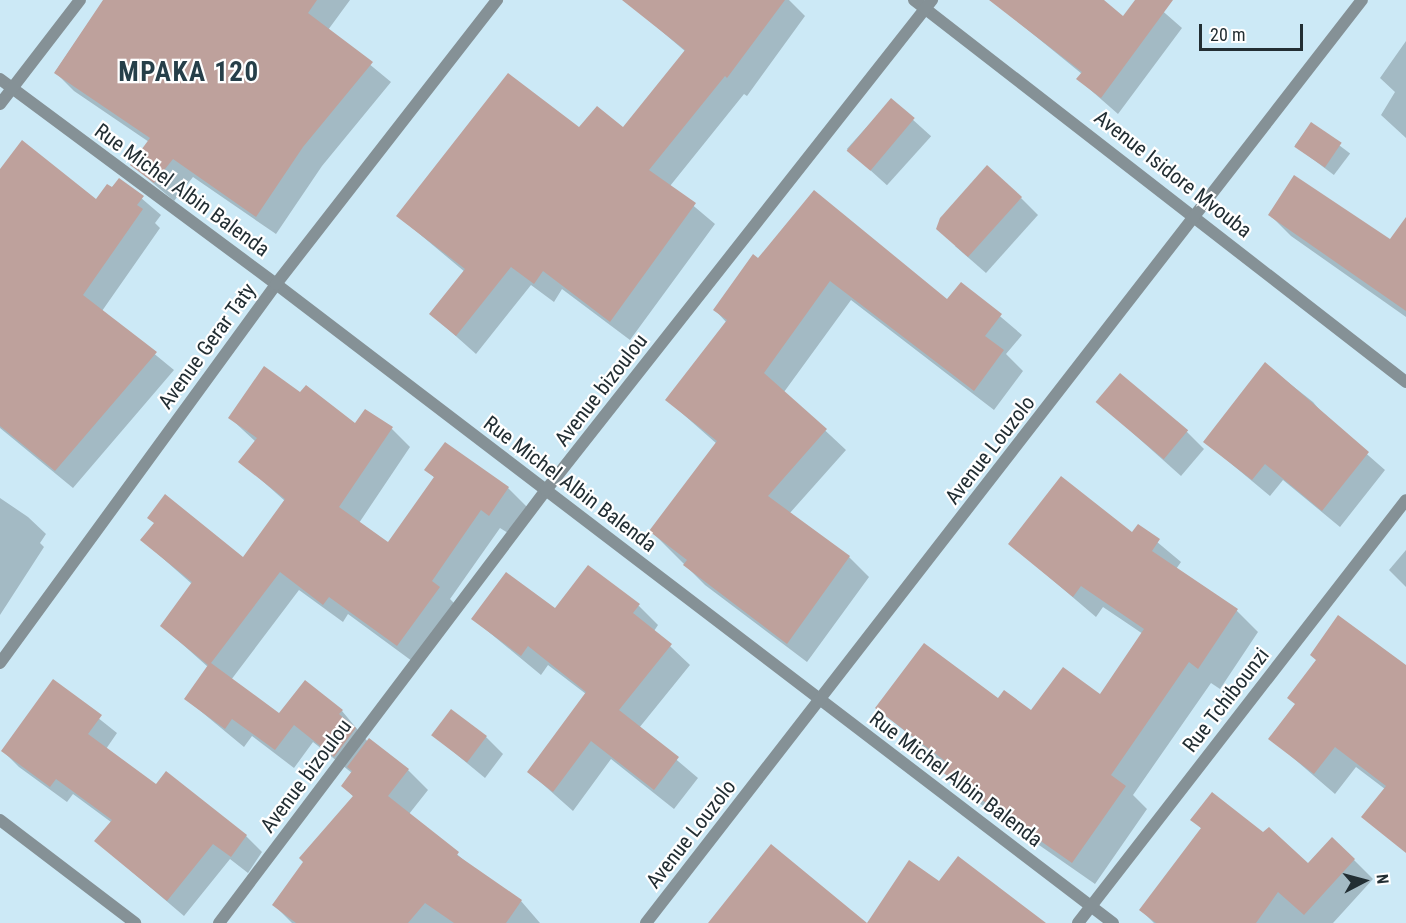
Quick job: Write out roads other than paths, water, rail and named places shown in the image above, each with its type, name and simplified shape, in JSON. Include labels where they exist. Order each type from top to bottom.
[{"type":"street","points":[[0,104],[80,0]]},
{"type":"street","name":"Avenue Gerar Taty","points":[[0,663],[276,284],[497,0]]},
{"type":"street","name":"Avenue Isidore Mvouba","points":[[914,0],[929,4],[1406,381]]},
{"type":"street","name":"Avenue Louzolo","points":[[646,923],[1197,216],[1362,0]]},
{"type":"street","name":"Avenue bizoulou","points":[[219,923],[546,490],[929,4]]},
{"type":"street","name":"Rue Michel Albin Balenda","points":[[0,80],[276,284],[1113,923]]},
{"type":"street","name":"Rue Tchibounzi","points":[[1078,923],[1406,500]]},
{"type":"street","points":[[0,820],[135,923]]},
{"type":"district","name":"MPAKA 120","points":[[189,73]]}]
